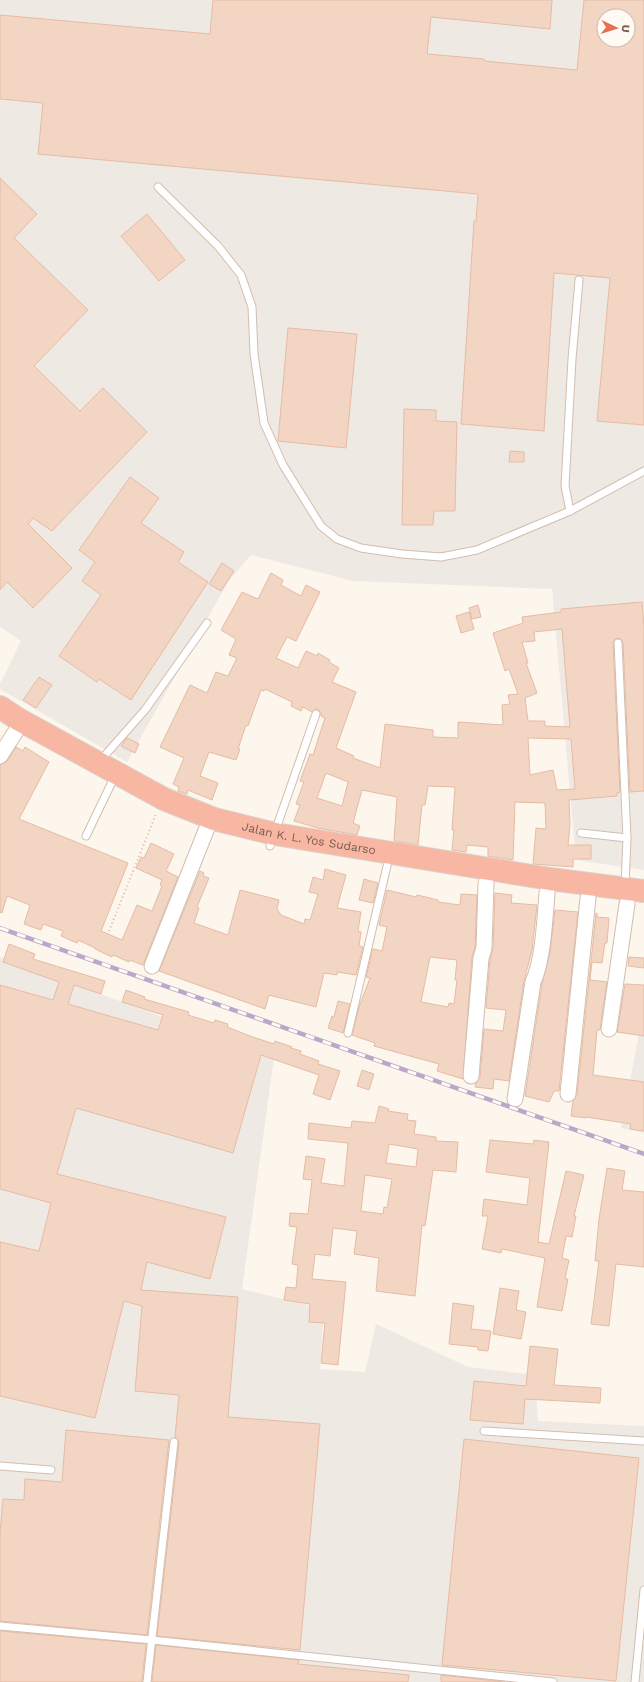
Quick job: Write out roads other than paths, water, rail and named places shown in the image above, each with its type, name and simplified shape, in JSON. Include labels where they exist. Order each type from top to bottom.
[{"type":"highway","name":"Jalan K. L. Yos Sudarso","points":[[0,707],[18,719],[164,799],[272,840],[387,866],[547,893],[588,898],[635,897]]},
{"type":"highway","name":"Jalan K. L. Yos Sudarso","points":[[8,726],[159,807],[207,828],[244,840],[272,840],[550,879],[635,897]]},
{"type":"street","points":[[0,756],[8,726]]},
{"type":"street","points":[[152,966],[207,828]]},
{"type":"street","points":[[471,1076],[481,958],[484,948],[486,883]]},
{"type":"street","points":[[515,1099],[533,982],[536,975],[543,933],[547,893]]},
{"type":"street","points":[[609,1029],[635,897]]},
{"type":"street","points":[[568,1094],[588,898]]},
{"type":"lane","points":[[158,187],[218,246],[240,275],[252,307],[254,354],[264,423],[283,465],[321,526],[337,540],[361,548],[402,554],[441,557],[477,550],[570,511],[644,471]]},
{"type":"lane","points":[[570,511],[565,486],[572,359],[579,280]]},
{"type":"lane","points":[[98,763],[145,710],[207,623]]},
{"type":"lane","points":[[618,643],[627,838],[635,897]]},
{"type":"lane","points":[[272,840],[316,714]]},
{"type":"lane","points":[[86,836],[112,782]]},
{"type":"lane","points":[[581,833],[627,838]]},
{"type":"lane","points":[[348,1033],[387,866]]},
{"type":"lane","points":[[484,1431],[644,1441]]},
{"type":"lane","points":[[147,1682],[174,1442]]},
{"type":"lane","points":[[0,1466],[51,1470]]},
{"type":"lane","points":[[635,1682],[644,1590]]},
{"type":"lane","points":[[0,1626],[152,1640],[553,1682]]},
{"type":"railway","points":[[0,928],[644,1154]]}]
